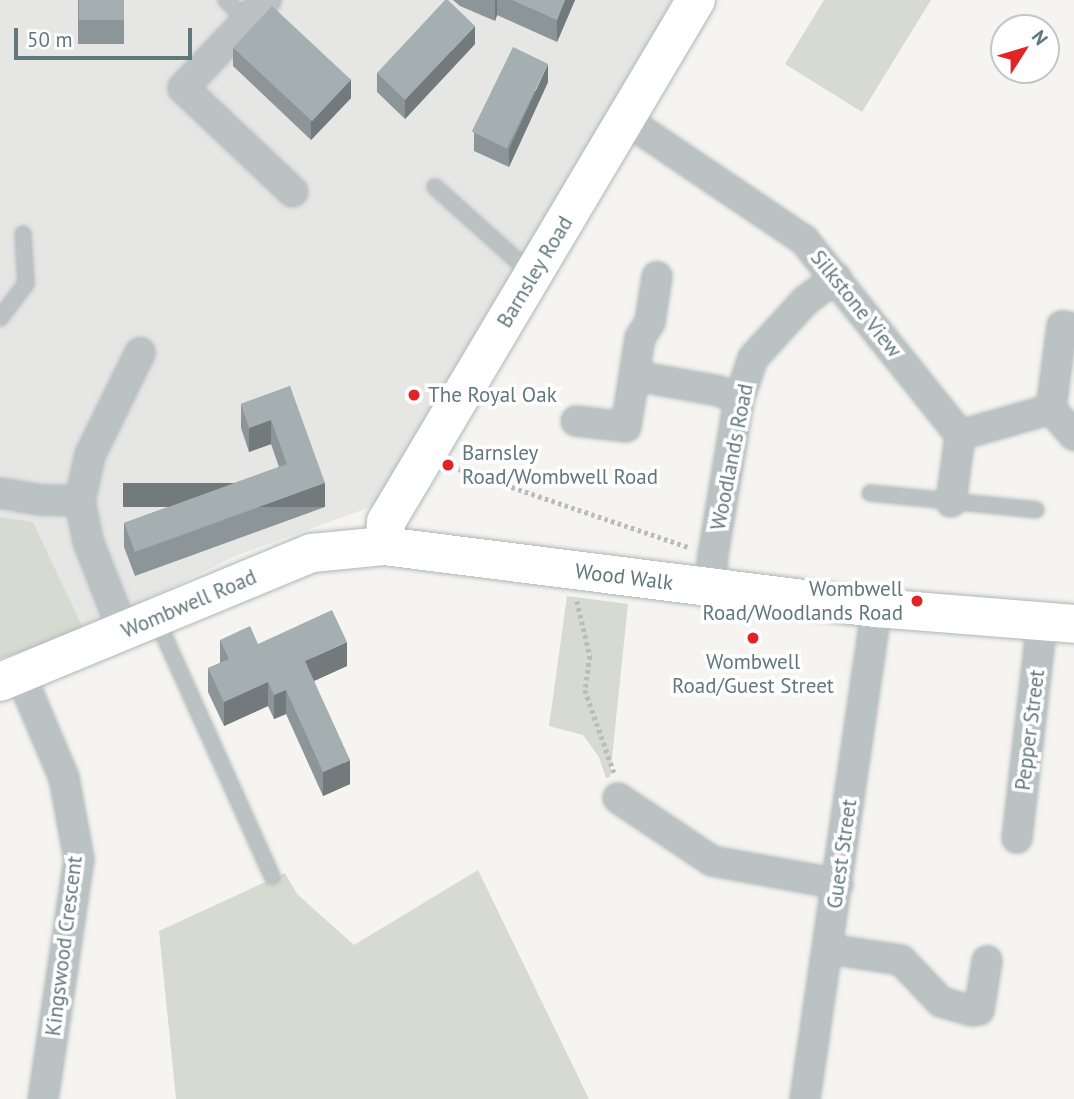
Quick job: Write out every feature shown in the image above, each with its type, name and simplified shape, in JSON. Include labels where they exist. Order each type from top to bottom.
[{"type":"main road","name":"Barnsley Road","points":[[384,546],[386,522],[696,0]]},
{"type":"main road","name":"Wood Walk","points":[[384,546],[569,570],[712,572],[877,608],[1058,624]]},
{"type":"main road","name":"Wombwell Road","points":[[10,679],[312,553],[384,546]]},
{"type":"street","points":[[266,0],[183,88],[293,192]]},
{"type":"street","name":"Silkstone View","points":[[626,120],[804,240],[960,435]]},
{"type":"street","points":[[576,421],[626,427],[636,376],[639,338],[650,322],[657,277]]},
{"type":"street","name":"Woodlands Road","points":[[712,572],[738,399],[754,358],[805,301],[836,278]]},
{"type":"street","points":[[1074,328],[1062,326],[1051,409],[1074,435]]},
{"type":"street","points":[[139,624],[88,541],[80,501],[90,455],[140,354]]},
{"type":"street","points":[[636,376],[719,391],[738,399]]},
{"type":"street","points":[[951,502],[960,435],[1051,409]]},
{"type":"street","points":[[0,493],[80,501]]},
{"type":"street","name":"Guest Street","points":[[805,1099],[877,608]]},
{"type":"street","name":"Pepper Street","points":[[1017,838],[1058,624]]},
{"type":"street","name":"Kingswood Crescent","points":[[10,679],[64,778],[79,859],[43,1099]]},
{"type":"street","points":[[618,798],[712,861],[838,884]]},
{"type":"street","points":[[828,949],[901,960],[941,1002],[972,1011],[979,1010],[987,961]]},
{"type":"lane","points":[[226,0],[246,20]]},
{"type":"lane","points":[[435,187],[533,275]]},
{"type":"lane","points":[[0,318],[26,284],[23,234]]},
{"type":"lane","points":[[870,493],[1036,510]]},
{"type":"lane","points":[[139,624],[272,876]]},
{"type":"path","points":[[424,457],[712,572]]},
{"type":"path","points":[[569,570],[590,656],[585,690],[614,771],[618,798]]},
{"type":"shaded area","points":[[0,0],[672,0],[635,68],[376,505],[238,555],[84,630],[33,522],[0,517]]},
{"type":"shaded area","points":[[824,0],[931,0],[862,112],[785,64]]},
{"type":"shaded area","points":[[0,517],[33,522],[84,630],[0,659]]},
{"type":"shaded area","points":[[567,596],[628,604],[610,777],[606,778],[599,757],[583,735],[549,726]]},
{"type":"shaded area","points":[[478,870],[589,1099],[176,1099],[159,931],[285,873],[297,894],[354,945]]},
{"type":"building","points":[[79,0],[124,0],[124,20],[79,20]]},
{"type":"building","points":[[445,0],[475,26],[405,100],[377,73]]},
{"type":"building","points":[[512,0],[565,0],[557,20]]},
{"type":"building","points":[[272,6],[351,80],[312,121],[233,48]]},
{"type":"building","points":[[513,47],[548,64],[507,149],[472,131]]},
{"type":"building","points":[[290,386],[325,483],[135,552],[124,523],[287,464],[271,420],[249,428],[241,404]]},
{"type":"building","points":[[332,610],[347,642],[305,661],[350,760],[323,772],[286,690],[274,695],[268,682],[224,702],[208,668],[229,659],[220,640],[250,626],[258,644]]},
{"type":"place","name":"The Royal Oak","points":[[414,395]]},
{"type":"place","name":"Barnsley Road/Wombwell Road","points":[[448,465]]},
{"type":"place","name":"Wombwell Road/Woodlands Road","points":[[917,601]]},
{"type":"place","name":"Wombwell Road/Guest Street","points":[[753,638]]}]
